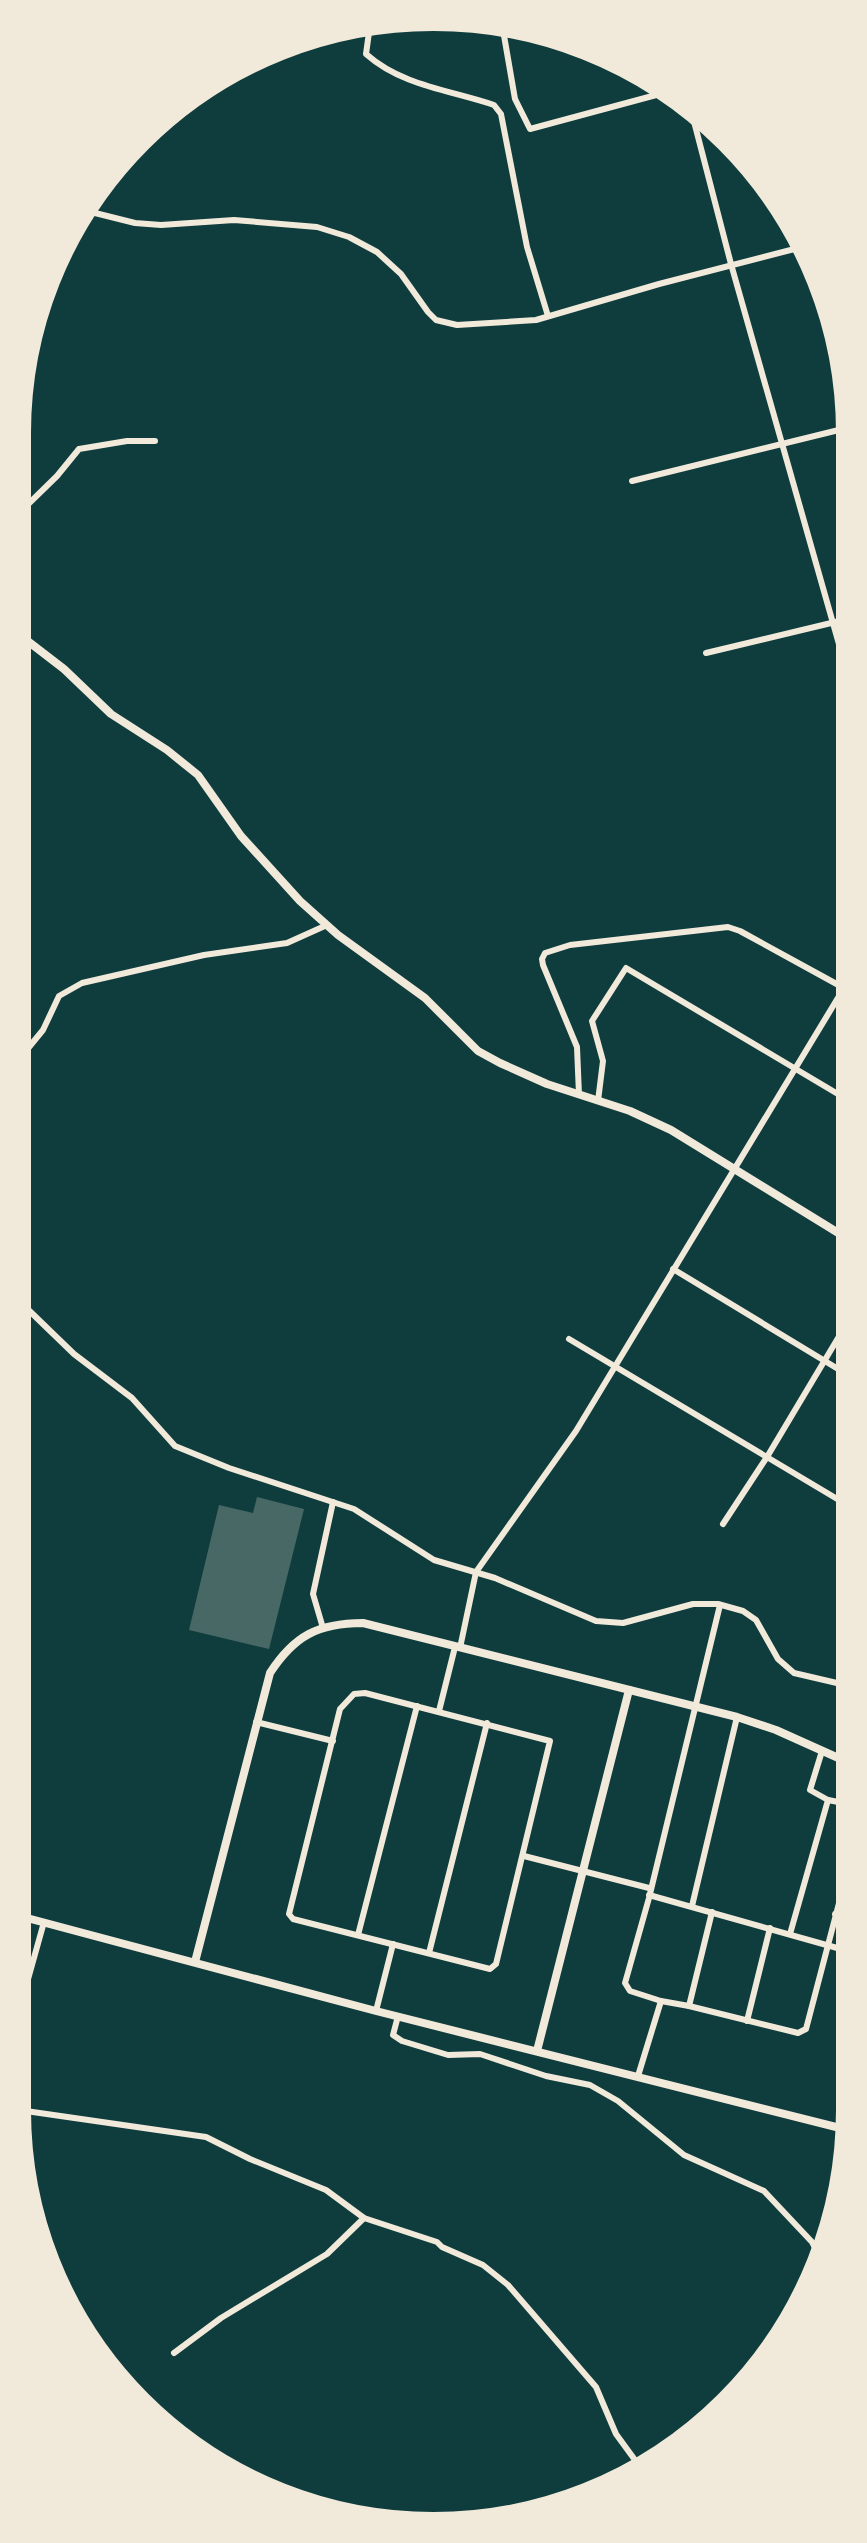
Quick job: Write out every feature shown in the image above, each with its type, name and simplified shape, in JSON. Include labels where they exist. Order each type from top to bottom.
[{"type":"street","points":[[369,31],[366,54],[380,66],[417,83],[494,105],[501,114],[527,247],[548,316]]},
{"type":"street","points":[[503,32],[515,99],[530,129],[659,94]]},
{"type":"street","points":[[694,120],[731,264],[841,651]]},
{"type":"street","points":[[92,212],[135,223],[161,225],[234,220],[317,227],[349,237],[377,252],[401,274],[436,320],[457,325],[508,324],[548,316],[796,248]]},
{"type":"street","points":[[632,481],[841,430]]},
{"type":"street","points":[[26,506],[79,449],[127,441],[155,441]]},
{"type":"street","points":[[706,653],[841,621]]},
{"type":"street","points":[[26,640],[64,669],[111,714],[167,750],[198,775],[241,836],[300,901],[327,925],[425,998],[478,1051],[547,1084],[630,1111],[671,1130],[841,1235]]},
{"type":"street","points":[[26,1051],[43,1030],[59,996],[82,983],[204,955],[287,943],[327,925]]},
{"type":"street","points":[[579,1095],[577,1047],[547,979],[542,959],[545,953],[570,945],[728,927],[841,987]]},
{"type":"street","points":[[598,1101],[603,1061],[592,1021],[626,968],[841,1096]]},
{"type":"street","points":[[439,1711],[476,1572],[576,1431],[841,994]]},
{"type":"street","points":[[673,1269],[841,1371]]},
{"type":"street","points":[[26,1308],[74,1354],[132,1398],[175,1446],[229,1468],[354,1509],[434,1560],[476,1572],[596,1621],[623,1623],[693,1604],[720,1605],[743,1611],[756,1620],[778,1659],[794,1673],[841,1684]]},
{"type":"street","points":[[723,1524],[841,1334]]},
{"type":"street","points":[[569,1339],[841,1501]]},
{"type":"street","points":[[323,1628],[313,1594],[333,1502]]},
{"type":"street","points":[[720,1605],[625,1983],[630,1991],[661,2001],[798,2033],[806,2029],[841,1893]]},
{"type":"street","points":[[195,1962],[270,1673],[284,1652],[299,1639],[323,1628],[363,1623],[695,1706],[776,1730],[841,1759]]},
{"type":"street","points":[[537,2051],[629,1690]]},
{"type":"street","points":[[365,1693],[417,1706],[550,1741],[496,1964],[490,1969],[293,1919],[289,1914],[340,1709],[354,1694],[365,1693]]},
{"type":"street","points":[[358,1935],[417,1706]]},
{"type":"street","points":[[692,1906],[737,1717]]},
{"type":"street","points":[[256,1722],[333,1741]]},
{"type":"street","points":[[429,1953],[487,1723]]},
{"type":"street","points":[[822,1751],[810,1790],[828,1800],[841,1802]]},
{"type":"street","points":[[790,1934],[828,1800]]},
{"type":"street","points":[[524,1856],[841,1950]]},
{"type":"street","points":[[689,2006],[712,1912]]},
{"type":"street","points":[[835,1914],[841,1915]]},
{"type":"street","points":[[26,1918],[376,2011],[840,2128]]},
{"type":"street","points":[[26,1986],[44,1922]]},
{"type":"street","points":[[747,2021],[770,1928]]},
{"type":"street","points":[[376,2011],[393,1944]]},
{"type":"street","points":[[638,2076],[661,2001]]},
{"type":"street","points":[[398,2016],[393,2035],[402,2041],[448,2055],[480,2054],[546,2076],[590,2085],[618,2101],[684,2155],[764,2191],[816,2249]]},
{"type":"street","points":[[26,2111],[206,2137],[283,2174],[326,2190],[364,2218],[437,2242],[483,2265],[508,2285],[596,2387],[616,2434],[637,2462]]},
{"type":"street","points":[[174,2353],[221,2318],[327,2254],[364,2218]]},
{"type":"building","points":[[257,1497],[304,1509],[269,1649],[189,1630],[219,1505],[253,1513]]}]
